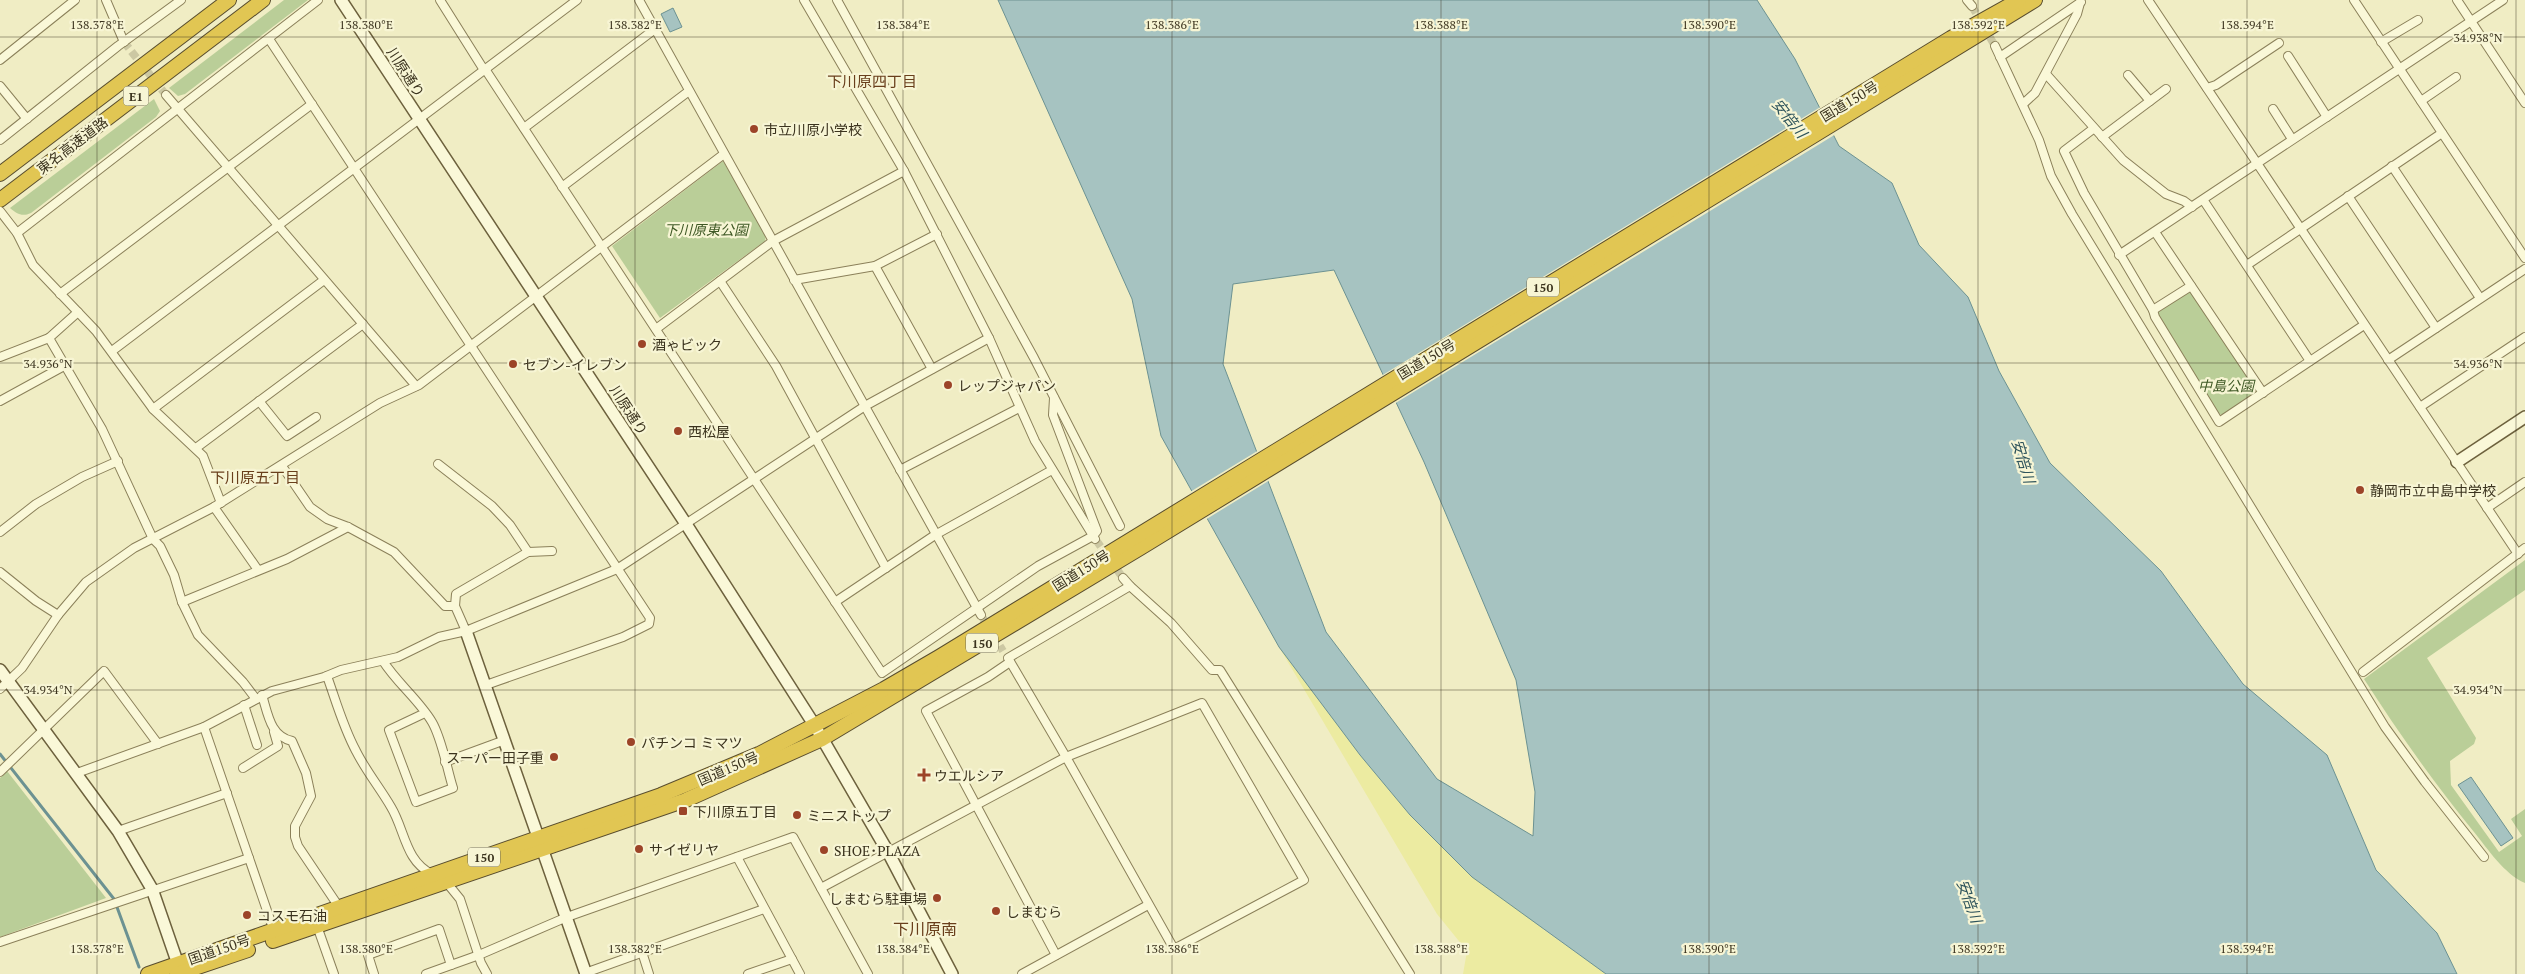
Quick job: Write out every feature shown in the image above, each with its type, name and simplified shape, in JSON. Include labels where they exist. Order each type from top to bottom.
[{"type":"highway","name":"東名高速道路","points":[[0,174],[228,0]]},
{"type":"highway","name":"東名高速道路","points":[[5,196],[263,0]]},
{"type":"highway","name":"国道150号","points":[[1954,43],[2005,0]]},
{"type":"highway","name":"国道150号","points":[[180,971],[274,930],[432,874],[542,844],[704,794],[822,739],[1139,542],[1954,43],[2019,0]]},
{"type":"highway","name":"国道150号","points":[[1954,43],[2035,0]]},
{"type":"highway","name":"国道150号","points":[[1954,43],[2047,0]]},
{"type":"highway","name":"国道150号","points":[[148,974],[180,971],[448,883],[732,767],[815,726],[1139,542]]},
{"type":"street","points":[[0,60],[75,0]]},
{"type":"street","points":[[106,0],[124,42]]},
{"type":"street","points":[[0,140],[124,42],[181,0]]},
{"type":"street","points":[[16,233],[318,0]]},
{"type":"street","name":"川原通り","points":[[341,0],[686,524],[815,726],[888,852],[952,974]]},
{"type":"street","points":[[452,0],[442,3],[882,673],[979,612],[1038,566],[1095,538],[1097,531],[1053,415],[1054,398]]},
{"type":"street","points":[[112,351],[577,0]]},
{"type":"street","points":[[639,0],[979,612]]},
{"type":"street","points":[[804,0],[904,171],[989,338],[1019,408],[1052,470],[1095,538]]},
{"type":"street","points":[[837,0],[1054,398],[1120,526]]},
{"type":"street","points":[[2148,0],[2518,554]]},
{"type":"street","points":[[2354,0],[2525,258]]},
{"type":"street","points":[[2457,0],[2525,103]]},
{"type":"street","points":[[2119,255],[2204,201],[2398,68],[2504,0]]},
{"type":"street","points":[[2000,57],[2082,1]]},
{"type":"street","points":[[2023,104],[2029,101],[2046,74],[2082,1]]},
{"type":"street","points":[[2381,42],[2418,20]]},
{"type":"street","points":[[524,128],[655,29]]},
{"type":"street","points":[[269,38],[650,618],[649,624],[623,637],[486,686]]},
{"type":"street","points":[[2206,88],[2216,85],[2279,43]]},
{"type":"street","points":[[1995,46],[2039,140],[2051,176],[2072,214],[2265,534],[2385,727],[2484,857]]},
{"type":"street","points":[[2288,56],[2327,117]]},
{"type":"street","points":[[2046,74],[2094,129],[2130,166],[2166,194],[2184,201],[2192,207]]},
{"type":"street","points":[[2128,75],[2150,101]]},
{"type":"street","points":[[2421,101],[2456,78]]},
{"type":"street","points":[[0,86],[27,119]]},
{"type":"street","points":[[2102,137],[2166,89]]},
{"type":"street","points":[[562,187],[689,91]]},
{"type":"street","points":[[166,95],[227,169],[416,386]]},
{"type":"street","points":[[60,294],[312,104]]},
{"type":"street","points":[[2273,109],[2292,140]]},
{"type":"street","points":[[2094,129],[2064,151],[2084,193],[2119,255],[2219,422],[2364,325]]},
{"type":"street","points":[[2247,265],[2442,134]]},
{"type":"street","points":[[0,690],[36,649],[58,614],[86,582],[134,548],[218,505],[380,403],[416,386],[724,154]]},
{"type":"street","points":[[2392,166],[2480,298]]},
{"type":"street","points":[[656,329],[773,241],[904,171]]},
{"type":"street","points":[[2348,196],[2436,328]]},
{"type":"street","points":[[2204,201],[2310,361]]},
{"type":"street","points":[[0,211],[16,233],[33,265],[112,351],[153,409],[203,456],[218,505],[258,570]]},
{"type":"street","points":[[2155,232],[2263,393]]},
{"type":"street","points":[[794,280],[875,266],[937,234]]},
{"type":"street","points":[[875,266],[932,369]]},
{"type":"street","points":[[2388,360],[2525,269]]},
{"type":"street","points":[[153,409],[324,280]]},
{"type":"street","points":[[720,281],[776,366],[886,568]]},
{"type":"street","points":[[2153,310],[2191,286]]},
{"type":"street","points":[[0,357],[49,338],[78,312]]},
{"type":"street","points":[[196,448],[363,324]]},
{"type":"street","points":[[2420,407],[2525,337]]},
{"type":"street","points":[[49,338],[102,428],[153,539],[160,546],[174,575],[182,602],[198,635],[259,697],[274,731],[278,746],[243,768]]},
{"type":"street","points":[[77,773],[204,727],[259,697],[341,670],[398,657],[439,637],[466,631],[617,569],[865,406],[989,338]]},
{"type":"street","points":[[0,401],[64,366]]},
{"type":"street","points":[[259,401],[286,436],[316,417]]},
{"type":"street","points":[[900,470],[1019,408]]},
{"type":"street","points":[[2457,462],[2525,417]]},
{"type":"street","points":[[0,532],[36,504],[82,477],[118,461]]},
{"type":"street","points":[[438,464],[502,515],[528,552]]},
{"type":"street","points":[[282,466],[310,507],[327,519],[348,527],[394,552],[445,606],[455,606]]},
{"type":"street","points":[[835,602],[935,535],[1052,470]]},
{"type":"street","points":[[2487,508],[2525,482]]},
{"type":"street","points":[[182,602],[321,543],[348,527]]},
{"type":"street","points":[[2363,672],[2525,548]]},
{"type":"street","points":[[552,551],[528,552],[460,591],[455,597],[455,606],[486,686],[586,973],[764,909]]},
{"type":"street","points":[[0,572],[29,596],[58,614]]},
{"type":"street","points":[[1123,578],[1170,623],[1212,670],[1220,670],[1410,974]]},
{"type":"street","points":[[1056,955],[926,711],[1130,586]]},
{"type":"street","points":[[821,888],[1066,757],[1202,703],[1304,880],[1174,949],[1066,757],[1003,651]]},
{"type":"street","points":[[383,661],[394,678],[425,713],[432,722],[453,788],[416,802],[389,730],[425,713]]},
{"type":"street","points":[[0,670],[118,831],[152,889],[180,971]]},
{"type":"street","points":[[0,772],[104,672],[158,744]]},
{"type":"street","points":[[327,676],[346,729],[358,754],[392,807],[416,862],[422,869],[432,874]]},
{"type":"street","points":[[244,705],[257,745]]},
{"type":"street","points":[[204,727],[274,930]]},
{"type":"street","points":[[274,731],[278,737],[292,742],[304,767],[310,787],[311,796],[295,826],[298,846],[339,907]]},
{"type":"street","points":[[445,762],[505,740]]},
{"type":"street","points":[[118,831],[227,793]]},
{"type":"street","points":[[426,974],[479,956],[566,917],[793,837],[868,974]]},
{"type":"street","points":[[737,857],[800,974]]},
{"type":"street","points":[[0,942],[152,889],[249,858]]},
{"type":"street","points":[[448,883],[460,899],[487,974]]},
{"type":"street","points":[[1022,974],[1148,905]]},
{"type":"street","points":[[317,926],[334,974]]},
{"type":"street","points":[[374,974],[368,955],[439,929],[451,965]]},
{"type":"street","points":[[642,952],[649,974]]},
{"type":"street","points":[[748,974],[792,959]]},
{"type":"green space","points":[[284,0],[308,0],[185,94],[178,96],[169,88]]},
{"type":"green space","points":[[154,99],[160,111],[156,117],[31,213],[20,214],[10,208]]},
{"type":"green space","name":"下川原東公園","points":[[723,161],[766,235],[765,241],[660,318],[612,246]]},
{"type":"green space","name":"中島公園","points":[[2186,292],[2192,293],[2255,388],[2254,393],[2222,415],[2218,413],[2157,316],[2158,311]]},
{"type":"green space","points":[[2525,560],[2525,590],[2427,658],[2476,738],[2474,744],[2450,761],[2451,785],[2499,852],[2522,836],[2511,819],[2525,809],[2525,883],[2510,874],[2503,867],[2459,814],[2417,757],[2364,679]]},
{"type":"green space","points":[[7,771],[106,898],[0,937],[0,778]]},
{"type":"sand","points":[[1279,647],[1360,755],[1410,815],[1544,930],[1606,974],[1463,974],[1467,951],[1437,914]]},
{"type":"water","name":"安倍川","points":[[998,0],[1757,0],[1795,59],[1839,146],[1892,183],[1919,245],[1968,297],[1999,371],[2050,463],[2161,571],[2243,684],[2327,755],[2376,870],[2437,933],[2457,974],[1606,974],[1472,877],[1410,815],[1360,755],[1279,647],[1161,436],[1132,299]],"holes":[[[1334,270],[1424,462],[1516,680],[1535,792],[1533,836],[1437,779],[1326,632],[1223,364],[1233,284]]]},
{"type":"water","points":[[673,8],[682,27],[670,32],[661,14]]},
{"type":"water","points":[[2471,777],[2513,838],[2501,846],[2458,785]]},
{"type":"pier","points":[[1822,106],[1836,134],[1394,404],[1381,376]]},
{"type":"pier","points":[[1259,450],[1270,480],[1205,520],[1190,492]]},
{"type":"waterway","points":[[0,754],[114,899],[139,967]]},
{"type":"tunnel","points":[[1972,6],[1995,46]]},
{"type":"tunnel","points":[[124,42],[166,95]]},
{"type":"tunnel","points":[[1096,540],[1123,578]]},
{"type":"tunnel","points":[[981,615],[1003,651]]},
{"type":"place","name":"市立川原小学校","points":[[754,129]]},
{"type":"place","name":"酒ゃビック","points":[[642,344]]},
{"type":"place","name":"セブン-イレブン","points":[[513,364]]},
{"type":"place","name":"レップジャパン","points":[[948,385]]},
{"type":"place","name":"西松屋","points":[[678,431]]},
{"type":"place","name":"静岡市立中島中学校","points":[[2360,490]]},
{"type":"place","name":"パチンコ ミマツ","points":[[631,742]]},
{"type":"place","name":"スーパー田子重","points":[[554,757]]},
{"type":"place","name":"ウエルシア","points":[[924,775]]},
{"type":"place","name":"下川原五丁目","points":[[683,811]]},
{"type":"place","name":"ミニストップ","points":[[797,815]]},
{"type":"place","name":"サイゼリヤ","points":[[639,849]]},
{"type":"place","name":"SHOE･PLAZA","points":[[824,850]]},
{"type":"place","name":"しまむら駐車場","points":[[937,898]]},
{"type":"place","name":"しまむら","points":[[996,911]]},
{"type":"place","name":"コスモ石油","points":[[247,915]]},
{"type":"district","name":"下川原四丁目","points":[[872,81]]},
{"type":"district","name":"下川原五丁目","points":[[255,477]]},
{"type":"district","name":"下川原南","points":[[925,929]]}]
